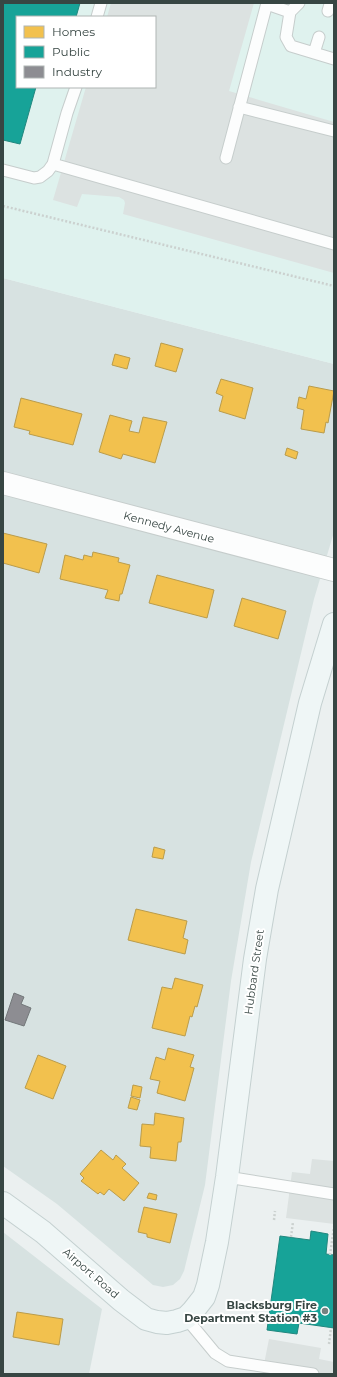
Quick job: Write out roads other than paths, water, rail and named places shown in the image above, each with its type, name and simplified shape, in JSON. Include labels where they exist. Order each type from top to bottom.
[{"type":"street","name":"Kennedy Avenue","points":[[3,483],[334,570]]},
{"type":"street","name":"Hubbard Street","points":[[186,1318],[198,1306],[204,1297],[208,1285],[217,1242],[227,1177],[255,959],[267,889],[310,703],[334,624]]},
{"type":"street","name":"Airport Road","points":[[3,1202],[43,1232],[121,1300],[146,1319],[167,1323],[186,1318]]},
{"type":"lane","points":[[97,16],[101,3]]},
{"type":"lane","points":[[299,3],[290,12],[286,37],[291,46],[334,59]]},
{"type":"lane","points":[[226,158],[267,4],[290,12]]},
{"type":"lane","points":[[314,53],[319,38]]},
{"type":"lane","points":[[3,170],[34,178],[40,177],[48,171],[53,164],[76,88]]},
{"type":"lane","points":[[240,107],[334,131]]},
{"type":"lane","points":[[53,164],[334,244]]},
{"type":"lane","points":[[227,1177],[334,1194]]},
{"type":"lane","points":[[186,1318],[215,1353],[228,1361],[313,1374]]},
{"type":"place","name":"Blacksburg Fire Department Station #3","points":[[325,1311]]}]
